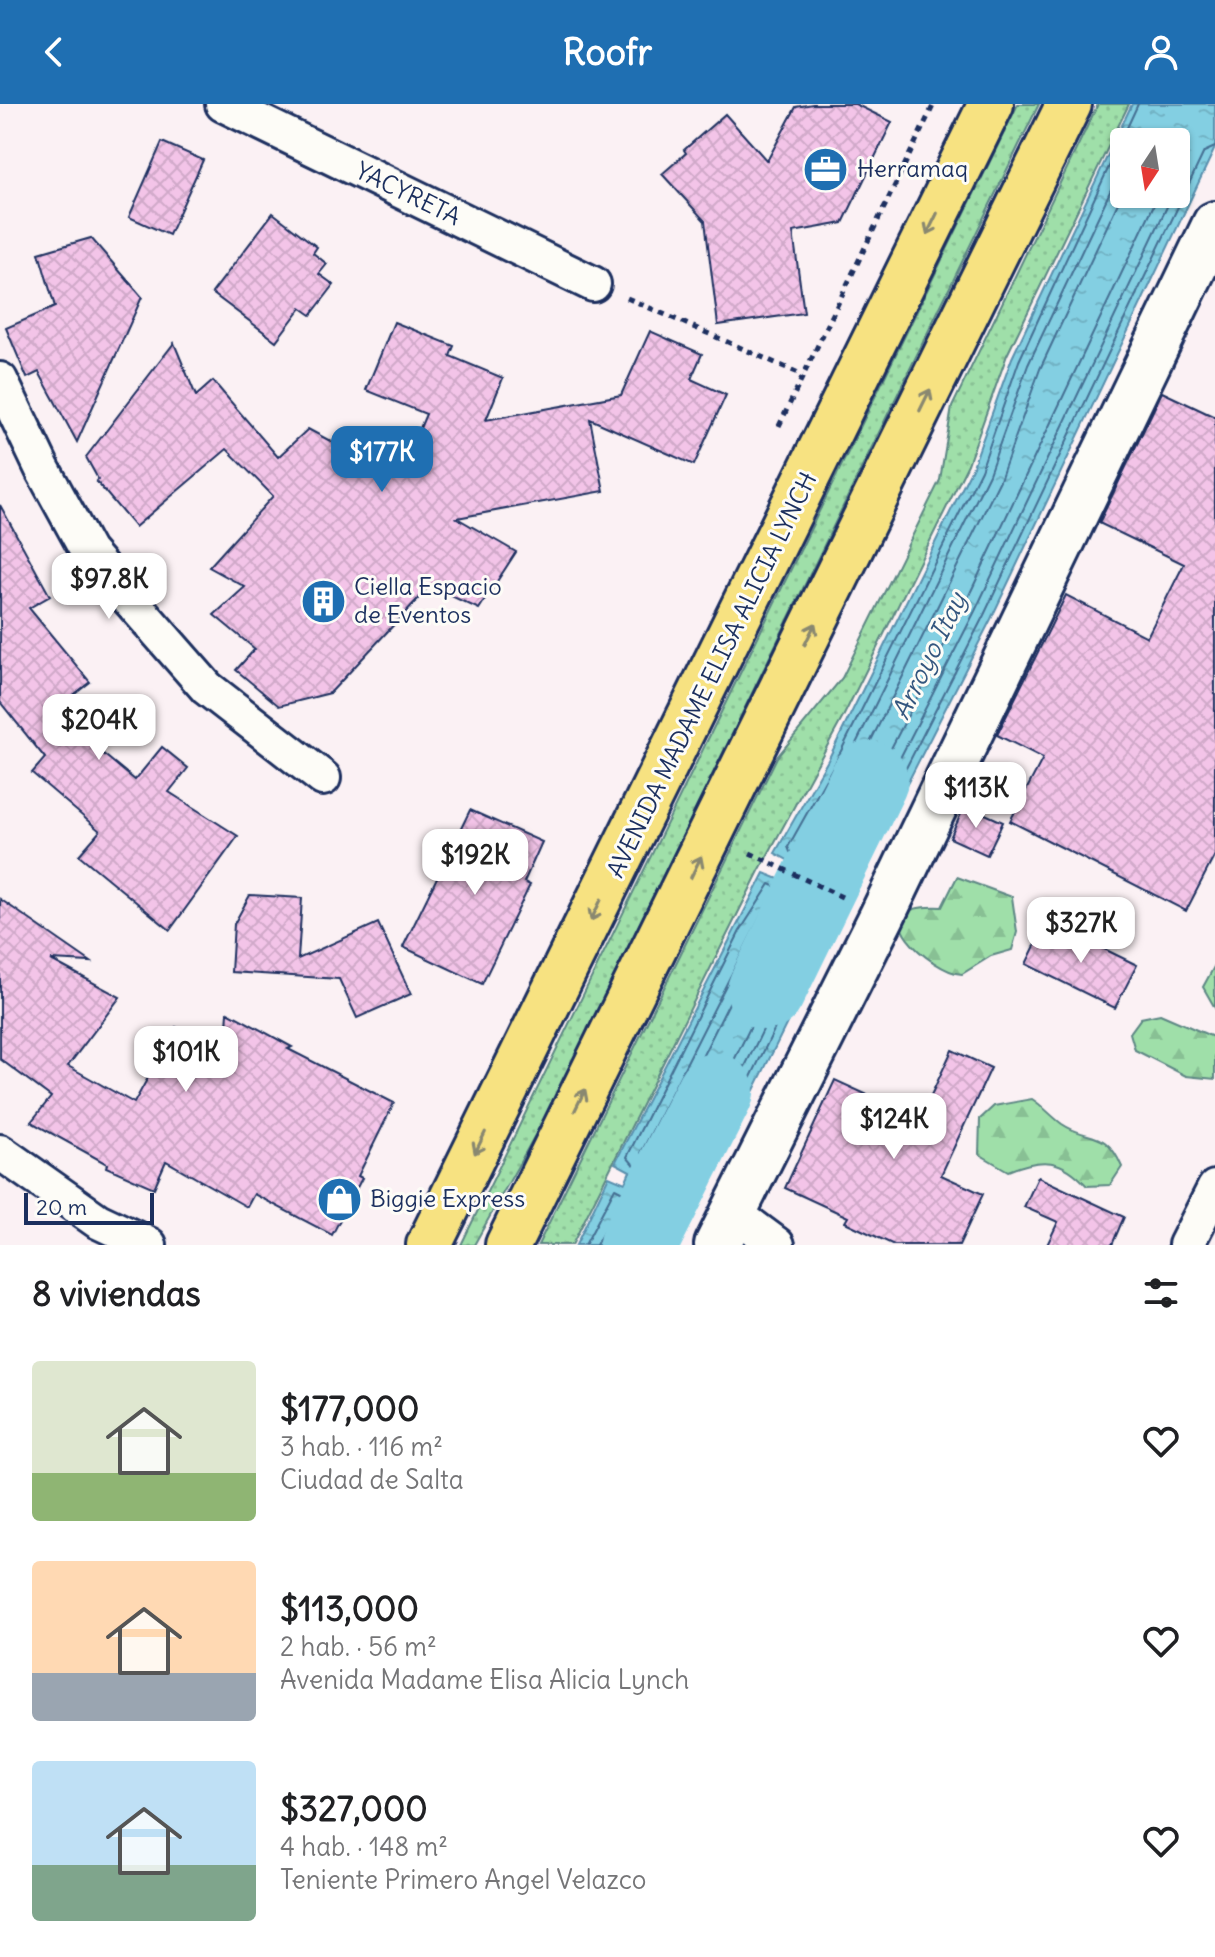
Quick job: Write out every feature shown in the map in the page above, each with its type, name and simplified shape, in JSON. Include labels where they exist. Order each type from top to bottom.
[{"type":"highway","name":"AVENIDA MADAME ELISA ALICIA LYNCH","points":[[429,1245],[991,104]]},
{"type":"highway","points":[[508,1245],[1069,104]]},
{"type":"main road","points":[[725,1229],[882,916],[1215,224]]},
{"type":"street","name":"YACYRETA","points":[[223,104],[593,284]]},
{"type":"street","points":[[0,380],[43,470],[88,552],[207,688],[323,778]]},
{"type":"street","points":[[0,1152],[98,1221],[149,1245]]},
{"type":"street","points":[[1186,1245],[1215,1188]]},
{"type":"street","points":[[725,1229],[777,1245]]},
{"type":"path","points":[[593,284],[803,375]]},
{"type":"path","points":[[762,859],[845,899]]},
{"type":"green space","points":[[1018,104],[1039,104],[549,1110],[474,1245],[461,1245]]},
{"type":"green space","points":[[1098,104],[1129,104],[1117,128],[1110,128],[1110,143],[1007,355],[968,464],[843,717],[759,871],[572,1245],[538,1245],[777,757],[842,678],[940,480],[952,407]]},
{"type":"green space","points":[[957,877],[1012,897],[1017,932],[1012,950],[991,956],[962,974],[934,963],[907,939],[901,926],[903,916],[916,909],[942,907]]},
{"type":"green space","points":[[1215,965],[1215,1008],[1203,987]]},
{"type":"green space","points":[[1160,1014],[1213,1037],[1215,1034],[1215,1079],[1186,1076],[1135,1050],[1130,1033],[1141,1018]]},
{"type":"green space","points":[[1032,1099],[1062,1124],[1109,1146],[1122,1167],[1110,1185],[1087,1186],[1069,1170],[1051,1163],[1041,1162],[1008,1171],[979,1154],[980,1119],[994,1106]]},
{"type":"water","points":[[1132,104],[1215,104],[1215,148],[1190,201],[1190,128],[1121,128]]},
{"type":"water","points":[[1110,151],[1110,208],[1186,208],[991,619],[852,892],[792,861],[782,880],[843,909],[698,1204],[630,1172],[626,1185],[691,1217],[678,1245],[576,1245],[609,1176],[625,1183],[630,1171],[615,1163],[764,873],[781,880],[791,862],[775,853],[828,760],[973,466],[1012,358]]},
{"type":"building","points":[[855,104],[892,122],[843,223],[793,232],[804,313],[718,325],[705,221],[662,174],[725,114],[767,161],[796,107]]},
{"type":"building","points":[[162,142],[203,160],[169,235],[129,217]]},
{"type":"building","points":[[273,213],[317,247],[313,253],[327,264],[319,274],[334,285],[311,315],[301,308],[276,341],[212,293]]},
{"type":"building","points":[[91,238],[142,297],[77,442],[39,372],[27,378],[6,328],[55,307],[39,253]]},
{"type":"building","points":[[394,322],[454,346],[450,356],[503,378],[486,420],[621,395],[650,331],[702,354],[691,379],[726,395],[694,465],[590,419],[604,491],[457,518],[516,552],[479,609],[430,586],[330,693],[279,706],[236,670],[255,649],[214,615],[245,587],[209,567],[273,496],[227,449],[135,527],[96,481],[98,479],[86,457],[174,343],[196,396],[213,381],[278,457],[308,429],[399,478],[426,414],[366,390]]},
{"type":"building","points":[[1162,392],[1215,417],[1215,855],[1186,911],[1010,821],[1043,758],[997,735],[1066,595],[1147,637],[1184,564],[1099,523]]},
{"type":"building","points":[[0,505],[50,596],[29,608],[90,682],[52,712],[135,780],[162,747],[188,768],[169,792],[238,836],[170,930],[79,855],[100,831],[32,773],[45,758],[0,702]]},
{"type":"building","points":[[965,805],[1003,822],[987,855],[950,838]]},
{"type":"building","points":[[470,810],[542,842],[524,882],[530,885],[482,984],[403,947]]},
{"type":"building","points":[[250,895],[302,898],[298,959],[378,923],[411,994],[357,1018],[339,979],[231,972],[234,924]]},
{"type":"building","points":[[0,899],[91,962],[51,960],[120,997],[68,1066],[134,1103],[176,1027],[225,1054],[228,1012],[292,1047],[288,1049],[394,1103],[358,1176],[362,1178],[332,1235],[254,1194],[247,1207],[166,1161],[154,1188],[106,1167],[107,1164],[31,1122],[51,1097],[0,1059]]},
{"type":"building","points":[[1047,921],[1137,965],[1115,1008],[1026,964]]},
{"type":"building","points":[[952,1050],[991,1068],[941,1175],[983,1194],[959,1245],[894,1245],[845,1222],[848,1217],[785,1188],[835,1080],[920,1119]]},
{"type":"building","points":[[1038,1177],[1124,1217],[1112,1245],[1047,1245],[1058,1222],[1024,1207]]},
{"type":"waterway","name":"Arroyo Itay","points":[[766,991],[869,780]]},
{"type":"waterway","name":"Arroyo Itay","points":[[638,1245],[715,1092]]},
{"type":"place","name":"Herramaq","points":[[826,169]]},
{"type":"place","name":"Ciella Espacio de Eventos","points":[[323,601]]},
{"type":"place","name":"Biggie Express","points":[[339,1199]]}]
